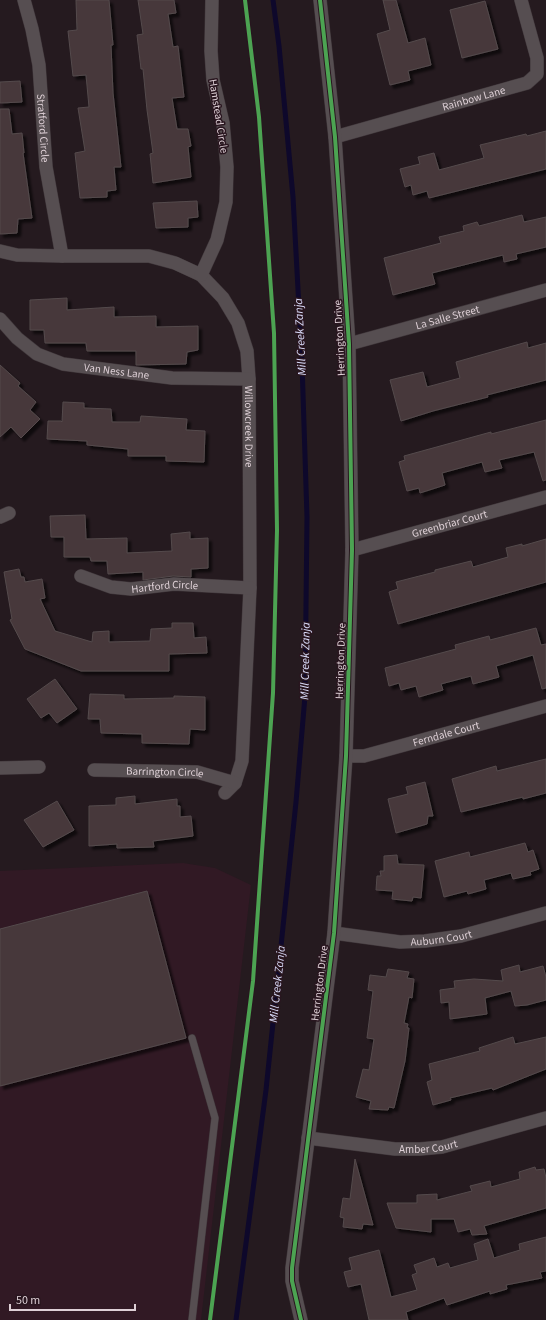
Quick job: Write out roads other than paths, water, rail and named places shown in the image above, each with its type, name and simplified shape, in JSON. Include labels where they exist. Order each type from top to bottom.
[{"type":"street","name":"Stratford Circle","points":[[24,0],[32,29],[39,65],[46,168],[62,256]]},
{"type":"street","name":"Hamstead Circle","points":[[201,275],[217,240],[226,202],[227,167],[223,123],[213,80],[212,0]]},
{"type":"street","name":"Herrington Drive","points":[[301,1320],[292,1281],[292,1268],[334,933],[346,756],[352,550],[349,344],[335,137],[320,0]]},
{"type":"street","name":"Rainbow Lane","points":[[335,137],[527,83],[537,74],[537,58],[521,0]]},
{"type":"street","name":"Willowcreek Drive","points":[[0,251],[17,254],[62,256],[149,256],[175,263],[201,275],[223,298],[238,323],[247,351],[249,380],[250,588],[242,761],[235,783],[225,793]]},
{"type":"street","name":"La Salle Street","points":[[349,344],[546,290]]},
{"type":"street","name":"Van Ness Lane","points":[[0,318],[17,338],[37,354],[63,364],[172,378],[249,380]]},
{"type":"street","name":"Greenbriar Court","points":[[352,550],[546,497]]},
{"type":"street","name":"Hartford Circle","points":[[81,576],[111,587],[131,589],[174,584],[250,588]]},
{"type":"street","name":"Ferndale Court","points":[[346,756],[364,756],[546,706]]},
{"type":"street","points":[[0,768],[39,767]]},
{"type":"street","name":"Barrington Circle","points":[[94,770],[197,772],[235,783]]},
{"type":"street","name":"Auburn Court","points":[[334,933],[400,942],[425,941],[462,936],[546,913]]},
{"type":"street","name":"Amber Court","points":[[308,1138],[395,1149],[442,1147],[546,1118]]},
{"type":"lane","points":[[192,1038],[215,1118],[192,1320]]},
{"type":"waterway","name":"Mill Creek Zanja","points":[[236,1320],[266,1090],[296,802],[305,696],[307,517],[302,363],[293,197],[279,46],[273,0]]}]
